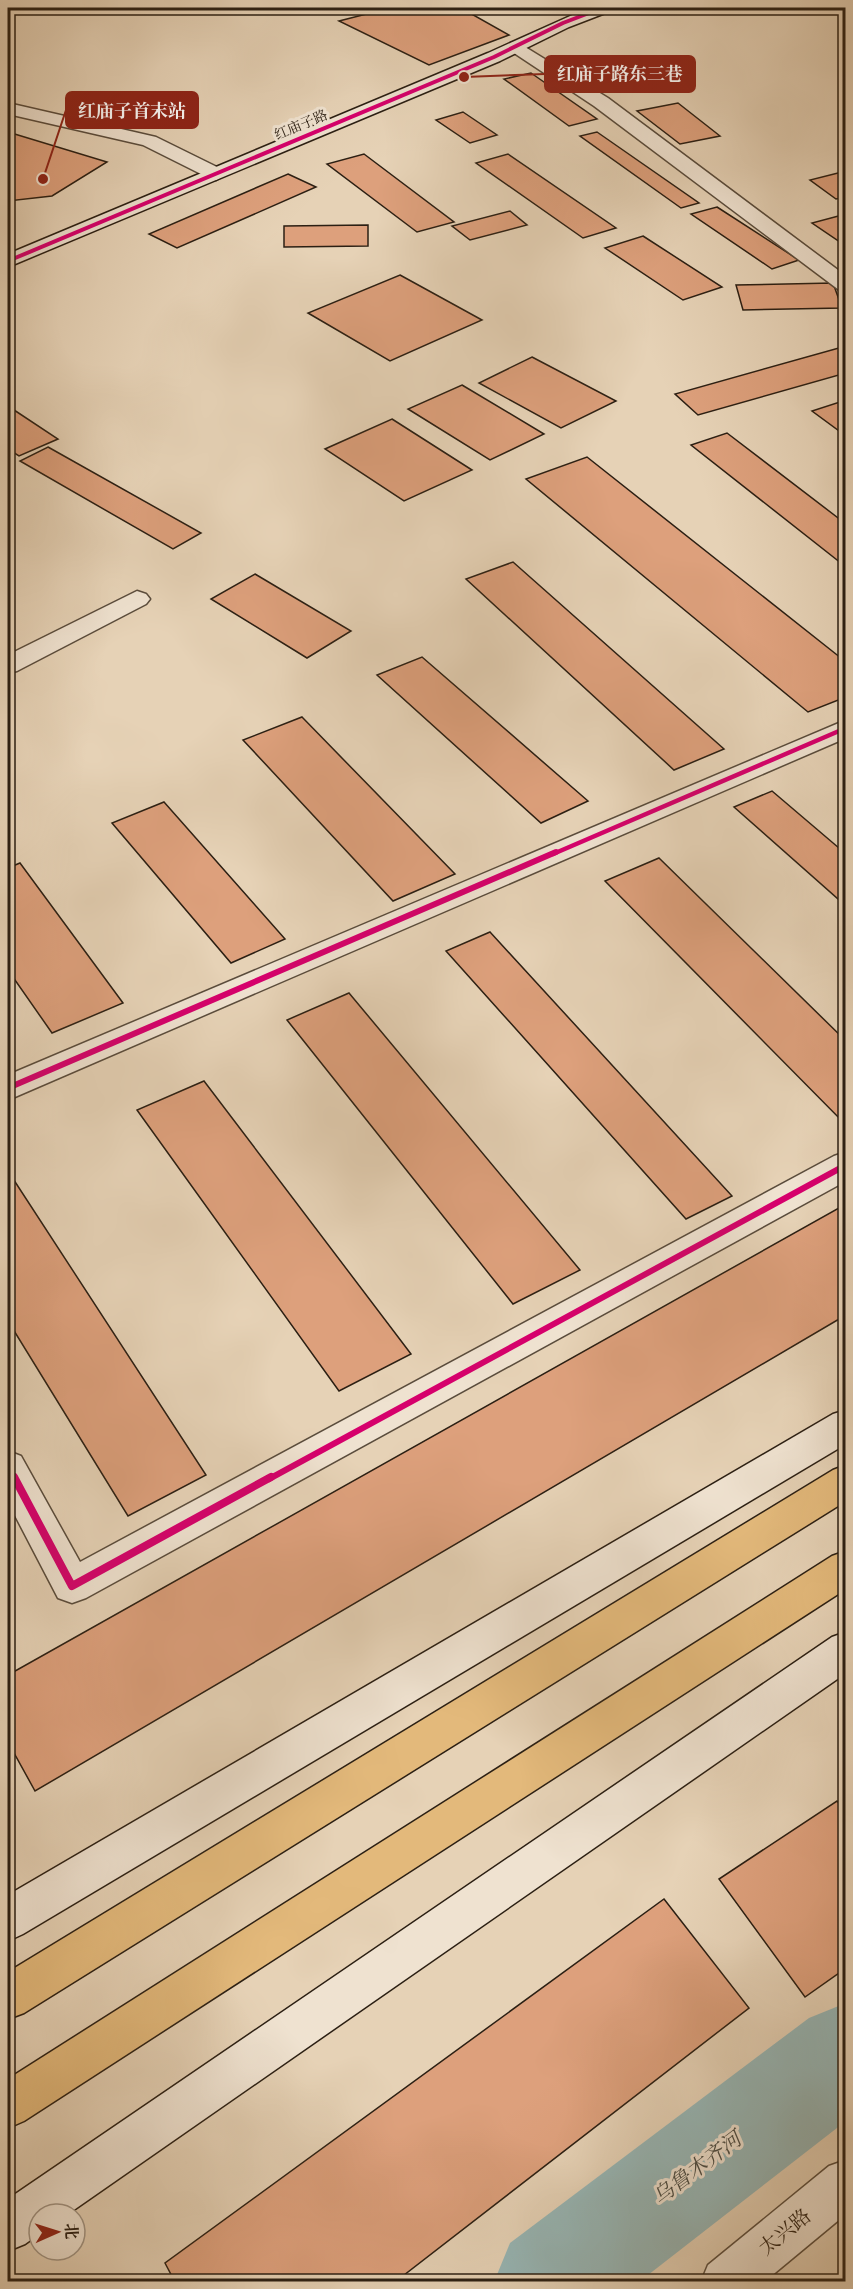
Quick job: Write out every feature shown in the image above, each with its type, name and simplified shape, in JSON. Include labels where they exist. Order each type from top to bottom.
[{"type":"highway","points":[[8,1998],[846,1481]]},
{"type":"highway","points":[[8,2105],[846,1568]]},
{"type":"street","name":"红庙子路","points":[[8,261],[517,47],[563,23],[602,8]]},
{"type":"street","points":[[517,47],[601,102],[846,286]]},
{"type":"street","points":[[8,109],[149,141],[216,174]]},
{"type":"street","points":[[8,665],[137,599]]},
{"type":"street","points":[[8,1088],[846,728]]},
{"type":"street","points":[[8,1467],[72,1586],[846,1165]]},
{"type":"street","points":[[8,1918],[846,1425]]},
{"type":"street","points":[[8,2227],[846,1650]]},
{"type":"street","name":"太兴路","points":[[725,2282],[846,2183]]},
{"type":"building","points":[[390,8],[461,8],[509,35],[429,65],[339,21]]},
{"type":"building","points":[[531,73],[597,119],[569,126],[504,79]]},
{"type":"building","points":[[678,103],[720,136],[680,144],[637,111]]},
{"type":"building","points":[[463,112],[497,135],[470,143],[436,120]]},
{"type":"building","points":[[8,132],[107,162],[52,196],[8,201]]},
{"type":"building","points":[[597,132],[699,203],[681,208],[580,136]]},
{"type":"building","points":[[364,154],[454,222],[417,232],[327,164]]},
{"type":"building","points":[[508,154],[616,228],[583,238],[476,163]]},
{"type":"building","points":[[846,171],[846,197],[836,199],[810,180]]},
{"type":"building","points":[[288,174],[316,187],[177,248],[149,234]]},
{"type":"building","points":[[717,207],[799,260],[772,269],[691,214]]},
{"type":"building","points":[[510,211],[527,225],[470,240],[452,226]]},
{"type":"building","points":[[846,214],[846,246],[812,223]]},
{"type":"building","points":[[368,225],[368,246],[284,247],[284,226]]},
{"type":"building","points":[[643,236],[722,287],[683,300],[605,248]]},
{"type":"building","points":[[400,275],[482,320],[390,361],[308,313]]},
{"type":"building","points":[[833,283],[842,308],[743,310],[736,285]]},
{"type":"building","points":[[846,346],[846,373],[698,415],[675,394]]},
{"type":"building","points":[[532,357],[616,401],[561,428],[479,383]]},
{"type":"building","points":[[462,385],[544,434],[490,460],[408,409]]},
{"type":"building","points":[[846,400],[846,436],[812,411]]},
{"type":"building","points":[[8,406],[58,439],[19,456],[8,449]]},
{"type":"building","points":[[392,419],[472,470],[404,501],[325,449]]},
{"type":"building","points":[[727,433],[846,524],[846,567],[691,445]]},
{"type":"building","points":[[48,447],[201,533],[173,549],[20,461]]},
{"type":"building","points":[[587,457],[846,662],[846,697],[808,712],[526,479]]},
{"type":"building","points":[[513,562],[724,749],[674,770],[466,579]]},
{"type":"building","points":[[255,574],[351,631],[307,658],[211,599]]},
{"type":"building","points":[[422,657],[588,801],[541,823],[377,675]]},
{"type":"building","points":[[302,717],[455,874],[393,901],[243,740]]},
{"type":"building","points":[[772,791],[846,854],[846,906],[734,807]]},
{"type":"building","points":[[164,802],[285,939],[231,963],[112,823]]},
{"type":"building","points":[[659,858],[846,1041],[846,1125],[605,881]]},
{"type":"building","points":[[20,863],[123,1003],[52,1033],[8,970],[8,868]]},
{"type":"building","points":[[490,932],[732,1196],[686,1219],[446,951]]},
{"type":"building","points":[[349,993],[580,1270],[513,1304],[287,1020]]},
{"type":"building","points":[[204,1081],[411,1354],[339,1391],[137,1110]]},
{"type":"building","points":[[8,1171],[206,1475],[128,1516],[8,1321]]},
{"type":"building","points":[[846,1204],[846,1315],[35,1791],[8,1742],[8,1675]]},
{"type":"building","points":[[837,1801],[846,1812],[846,1968],[805,1997],[719,1879]]},
{"type":"building","points":[[664,1899],[749,2008],[395,2282],[175,2282],[165,2263]]},
{"type":"waterway","name":"乌鲁木齐河","points":[[549,2282],[846,2055]]},
{"type":"cycle path","points":[[8,261],[494,57],[563,23],[602,8]]},
{"type":"cycle path","points":[[8,1088],[846,728]]},
{"type":"cycle path","points":[[8,1467],[72,1586],[846,1165]]},
{"type":"place","name":"红庙子路东三巷","points":[[464,77]]},
{"type":"place","name":"红庙子首末站","points":[[43,179]]}]
